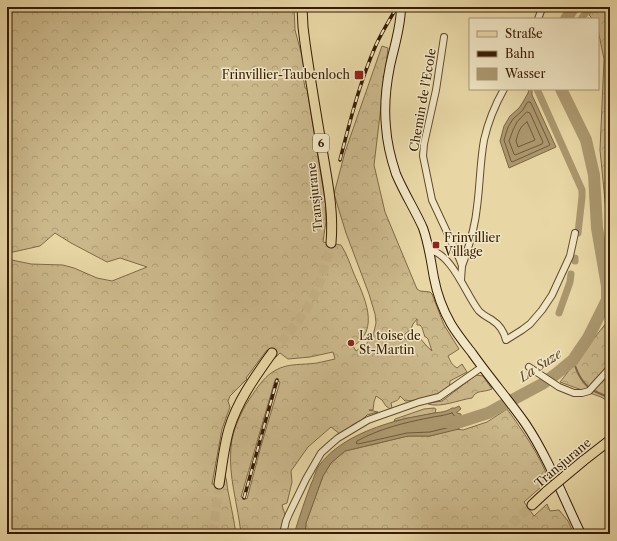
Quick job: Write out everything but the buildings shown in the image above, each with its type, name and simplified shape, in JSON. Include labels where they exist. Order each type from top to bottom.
[{"type":"main road","name":"Transjurane","points":[[302,7],[304,43],[327,177],[331,212],[331,242]]},
{"type":"main road","points":[[401,7],[399,29],[387,85],[386,105],[386,128],[396,174],[423,229],[429,250],[436,288],[445,312],[455,330],[523,421],[545,456],[581,534]]},
{"type":"main road","points":[[219,484],[229,430],[235,413],[242,397],[254,377],[272,353]]},
{"type":"main road","name":"Transjurane","points":[[534,504],[583,461],[610,440]]},
{"type":"main road","points":[[583,461],[610,445]]},
{"type":"street","points":[[538,18],[541,11]]},
{"type":"street","name":"Chemin de l'Ecole","points":[[444,37],[436,90],[424,144],[423,156],[432,200],[462,266],[461,280]]},
{"type":"street","points":[[462,266],[471,240],[476,212],[484,140],[491,117],[503,90]]},
{"type":"street","points":[[429,250],[442,256],[461,280],[480,311],[499,326],[504,333],[506,340],[530,324],[552,295],[570,256],[575,233]]},
{"type":"street","points":[[529,367],[553,384],[574,393],[582,394],[589,391],[610,368]]},
{"type":"street","points":[[283,534],[291,507],[306,479],[321,453],[338,438],[368,420],[419,402],[439,397],[484,369]]},
{"type":"green space","points":[[7,7],[294,7],[295,30],[302,56],[305,74],[303,75],[305,88],[307,89],[326,206],[326,221],[323,242],[341,245],[347,255],[362,292],[368,312],[366,331],[361,339],[353,346],[356,351],[366,344],[373,336],[376,323],[375,314],[346,233],[334,194],[345,152],[382,46],[388,48],[374,165],[385,212],[417,289],[420,291],[430,292],[432,294],[444,325],[459,349],[448,356],[453,365],[457,368],[462,364],[467,372],[450,381],[449,390],[444,393],[428,398],[405,401],[400,396],[398,400],[391,403],[392,408],[390,409],[376,396],[373,410],[369,410],[378,412],[367,415],[362,420],[340,434],[331,427],[308,447],[291,471],[292,482],[287,503],[282,505],[285,515],[280,534],[241,534],[230,458],[233,433],[245,405],[266,377],[276,370],[286,366],[317,363],[335,359],[333,352],[310,357],[288,359],[280,353],[276,357],[267,350],[246,378],[247,379],[230,396],[228,401],[230,407],[222,429],[212,484],[224,485],[225,475],[236,534],[7,534],[7,259],[31,264],[63,265],[97,278],[112,281],[147,267],[120,258],[107,262],[55,233],[40,246],[13,252],[7,251]],"holes":[[[417,319],[417,325],[422,327],[432,351],[417,335],[405,339],[404,335],[411,329]],[[275,380],[280,382],[247,499],[241,497]]]},
{"type":"green space","points":[[594,7],[610,7],[610,243],[600,150],[604,59],[599,35],[599,18],[592,18],[589,15]]},
{"type":"green space","points":[[610,318],[610,402],[601,397],[560,382]]},
{"type":"green space","points":[[476,375],[483,376],[492,389],[478,392],[472,398],[438,405],[428,404],[442,401]]},
{"type":"green space","points":[[424,409],[436,409],[435,413],[394,421],[395,419]]},
{"type":"green space","points":[[507,409],[536,452],[549,480],[524,502],[534,516],[547,504],[550,511],[559,510],[568,521],[574,534],[305,534],[306,523],[323,476],[331,463],[345,451],[408,436],[430,436],[456,429],[463,430],[487,422]]},
{"type":"water","points":[[529,90],[532,90],[532,95],[556,147],[509,168],[500,141],[504,126],[510,116],[519,108]]},
{"type":"water","points":[[459,406],[461,409],[457,413],[461,414],[459,429],[430,436],[408,436],[345,451],[331,463],[323,476],[306,523],[305,534],[295,534],[317,469],[326,457],[336,449],[358,435],[383,425],[408,418],[444,412]]},
{"type":"waterway","points":[[567,18],[574,7]]},
{"type":"waterway","points":[[582,18],[590,7]]},
{"type":"waterway","points":[[537,90],[582,190],[578,233]]},
{"type":"waterway","name":"La Suze","points":[[444,422],[460,422],[488,413],[542,384],[556,374],[573,360],[588,338],[607,300],[607,286],[597,228],[594,175],[586,140],[561,90]]},
{"type":"waterway","points":[[559,313],[570,282],[571,274]]},
{"type":"waterway","points":[[573,360],[578,373],[585,384],[592,390],[610,398]]},
{"type":"tunnel","points":[[272,353],[298,321],[315,294],[331,243]]},
{"type":"tunnel","points":[[213,534],[219,484]]},
{"type":"tunnel","points":[[502,534],[532,505]]},
{"type":"railway","points":[[340,160],[360,87],[370,59],[378,40],[397,7]]},
{"type":"railway","points":[[244,498],[277,380]]},
{"type":"place","name":"Frinvillier-Taubenloch","points":[[359,75]]},
{"type":"place","name":"Frinvillier Village","points":[[436,245]]},
{"type":"place","name":"La toise de St-Martin","points":[[351,343]]}]
